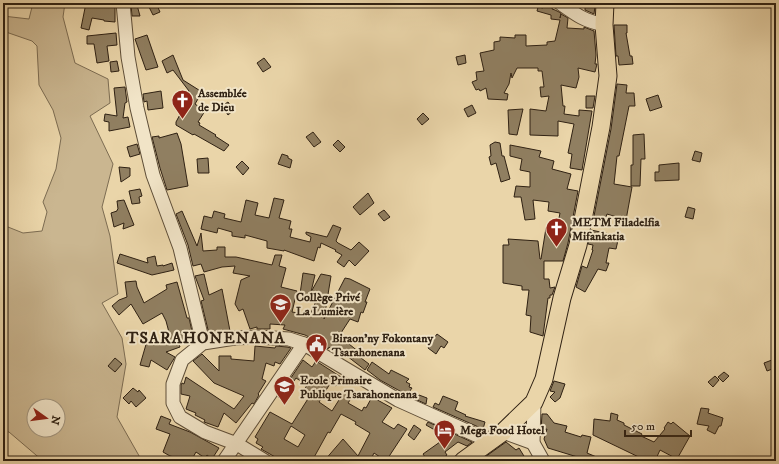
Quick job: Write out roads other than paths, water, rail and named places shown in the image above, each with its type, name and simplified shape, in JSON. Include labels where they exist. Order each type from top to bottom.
[{"type":"main road","points":[[464,461],[503,432],[534,402],[544,379],[562,298],[578,245],[601,127],[608,76],[604,25],[605,3]]},
{"type":"street","points":[[123,3],[128,57],[140,122],[153,175],[180,248],[203,343]]},
{"type":"street","points":[[560,3],[576,16],[604,25]]},
{"type":"street","points":[[265,461],[236,444],[205,432],[180,417],[173,402],[173,384],[182,360],[203,343],[235,338],[257,337],[289,339],[304,344],[398,400],[489,441]]},
{"type":"street","points":[[224,461],[304,344]]},
{"type":"street","points":[[533,443],[534,402]]},
{"type":"street","points":[[503,432],[533,443],[545,460]]},
{"type":"place","name":"Assemblée de Dieu","points":[[183,120]]},
{"type":"place","name":"METM Filadelfia Mifankatia","points":[[557,248]]},
{"type":"place","name":"Collège Privé La Lumière","points":[[281,324]]},
{"type":"place","name":"Biraon'ny Fokontany Tsarahonenana","points":[[316,364]]},
{"type":"place","name":"Ecole Primaire Publique Tsarahonenana","points":[[285,406]]},
{"type":"place","name":"Mega Food Hotel","points":[[444,450]]},
{"type":"district","name":"TSARAHONENANA","points":[[206,338]]}]
